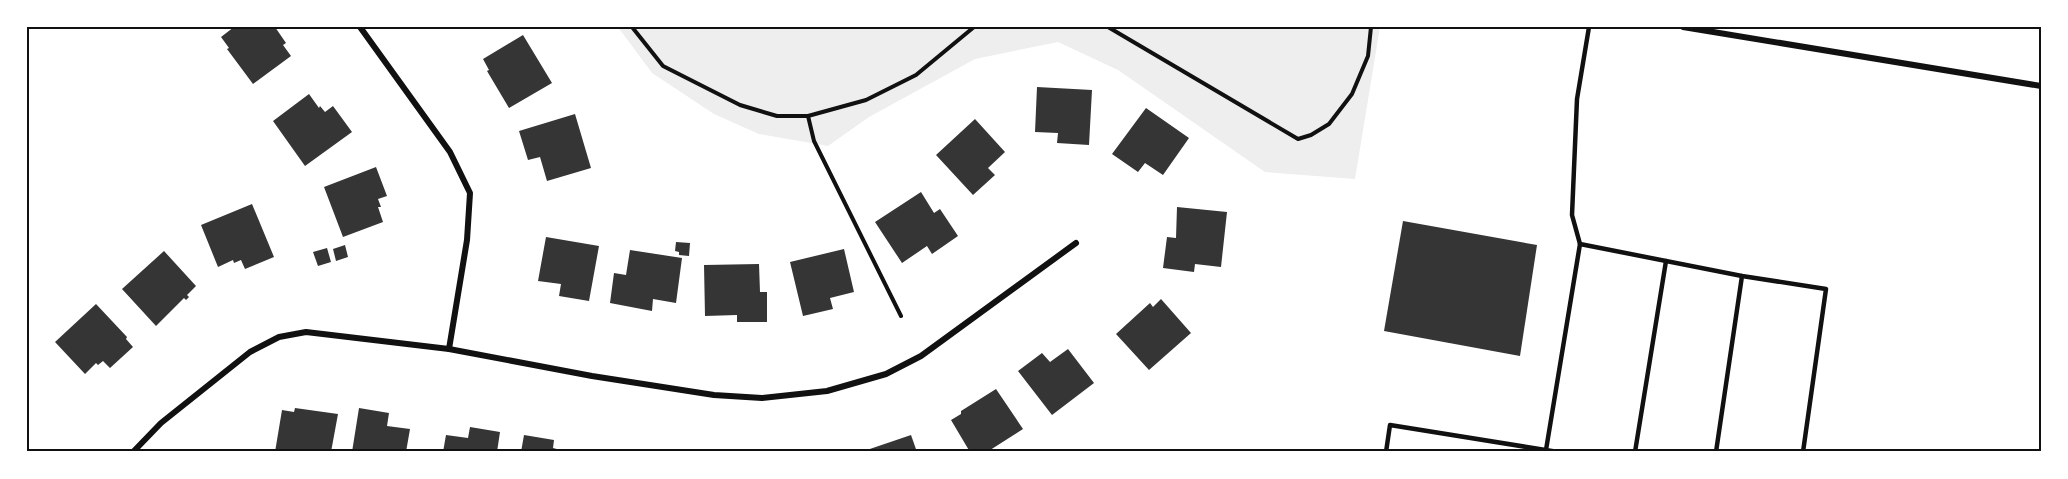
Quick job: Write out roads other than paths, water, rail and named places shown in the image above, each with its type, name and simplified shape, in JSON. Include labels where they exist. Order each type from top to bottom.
[{"type":"street","points":[[360,27],[450,152],[470,193],[467,240],[448,349]]},
{"type":"street","points":[[1683,27],[2041,86]]},
{"type":"street","points":[[133,452],[161,423],[250,352],[279,337],[306,332],[448,349],[592,376],[714,395],[762,398],[827,392],[886,374],[921,356],[1076,243]]},
{"type":"lane","points":[[1546,450],[1580,244],[1572,215],[1577,99],[1588,27]]},
{"type":"lane","points":[[1580,244],[1742,276],[1826,289],[1803,452]]},
{"type":"lane","points":[[1635,452],[1666,261]]},
{"type":"lane","points":[[1716,452],[1742,276]]},
{"type":"lane","points":[[1386,452],[1390,425],[1558,452]]}]
